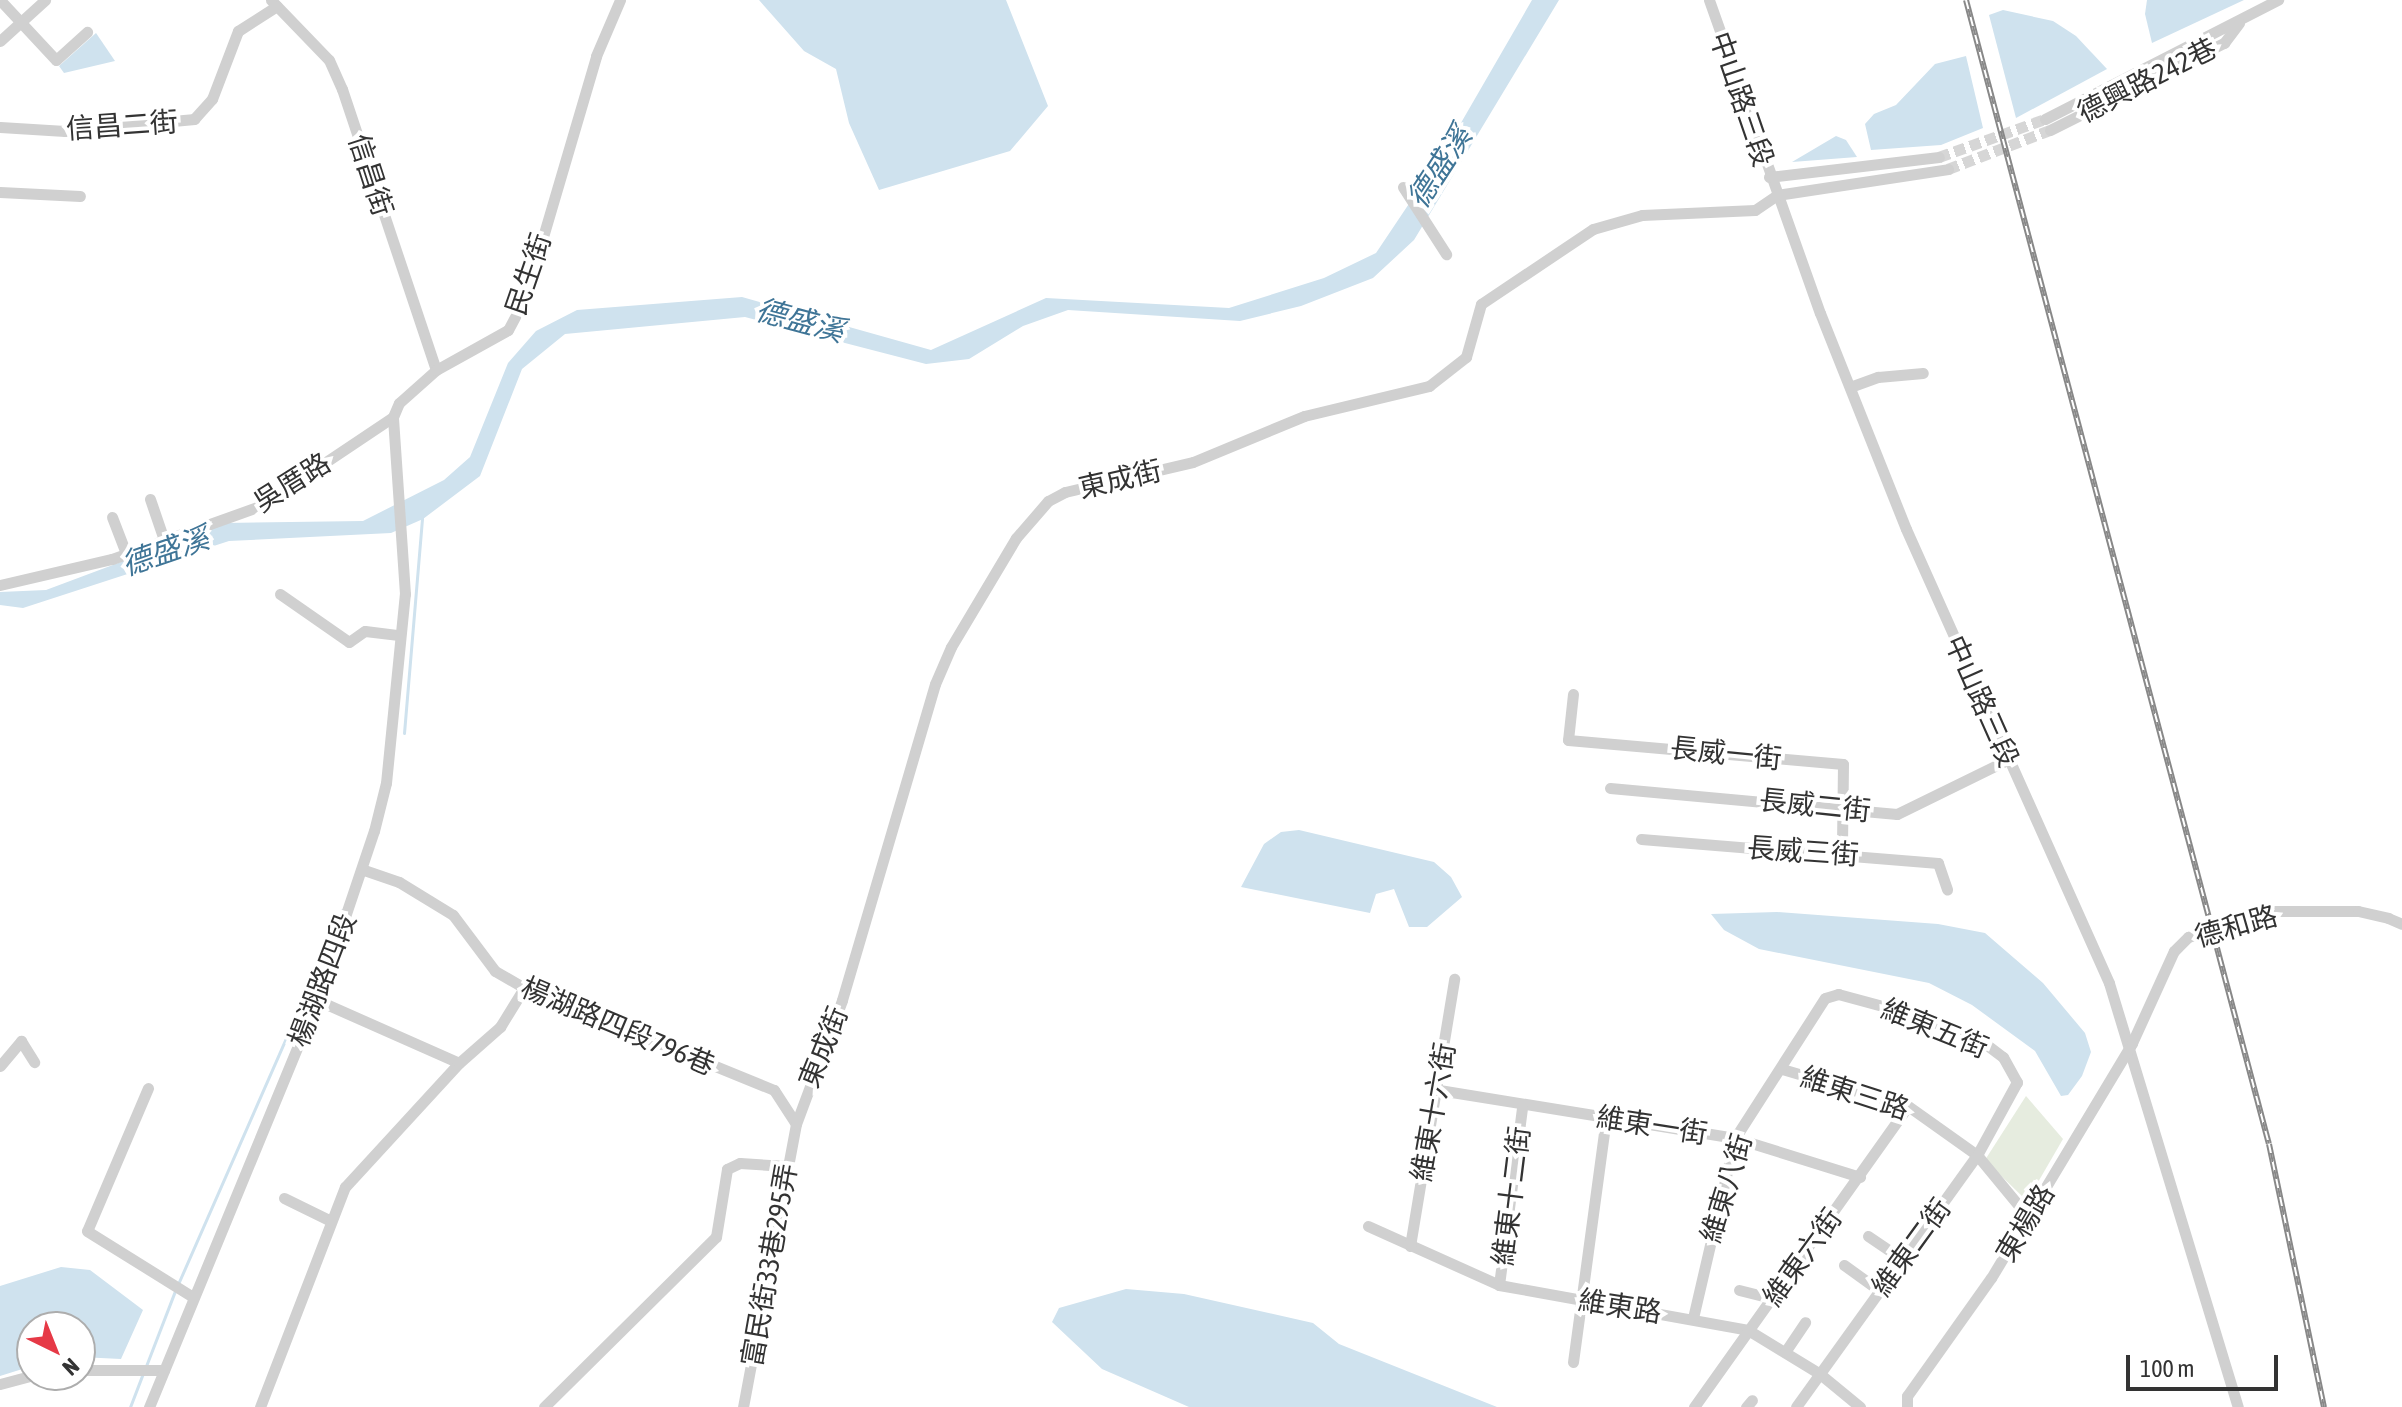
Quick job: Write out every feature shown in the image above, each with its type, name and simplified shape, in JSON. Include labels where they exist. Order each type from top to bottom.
[{"type":"street","points":[[0,0],[56,60],[87,32]]},
{"type":"street","points":[[0,41],[45,0]]},
{"type":"street","name":"民生街","points":[[393,417],[399,403],[436,370],[508,330],[525,298],[596,56],[620,0]]},
{"type":"street","name":"中山路三段","points":[[1709,0],[1769,177],[1850,387],[2007,760],[2132,1043],[2238,1407]]},
{"type":"street","name":"德興路242巷","points":[[2048,124],[2224,43],[2240,23],[2278,0]]},
{"type":"street","name":"信昌街","points":[[274,3],[329,60],[342,89],[436,370]]},
{"type":"street","name":"信昌二街","points":[[0,127],[65,131],[194,119],[212,99],[238,31],[274,3]]},
{"type":"street","points":[[1769,177],[1939,157]]},
{"type":"street","points":[[1777,195],[1948,169]]},
{"type":"street","points":[[1406,191],[1446,254]]},
{"type":"street","points":[[0,192],[80,196]]},
{"type":"street","name":"東成街","points":[[796,1124],[842,1000],[935,684],[951,647],[1016,538],[1048,501],[1069,490],[1193,462],[1304,416],[1429,386],[1466,357],[1481,304],[1593,229],[1642,215],[1755,210],[1777,195]]},
{"type":"street","points":[[1850,387],[1878,377],[1923,373]]},
{"type":"street","name":"楊湖路四段","points":[[149,1407],[188,1294],[317,1000],[364,870],[386,783],[405,594],[393,417]]},
{"type":"street","name":"吳厝路","points":[[0,585],[126,554],[260,506],[393,417]]},
{"type":"street","points":[[150,499],[164,540]]},
{"type":"street","points":[[112,517],[126,554]]},
{"type":"street","points":[[280,594],[349,642],[365,631],[399,635]]},
{"type":"street","name":"長威一街","points":[[1573,694],[1568,740],[1843,764],[1842,852]]},
{"type":"street","name":"長威二街","points":[[1610,788],[1897,814],[2007,760]]},
{"type":"street","name":"長威三街","points":[[1641,839],[1842,852],[1938,863],[1947,889]]},
{"type":"street","name":"楊湖路四段796巷","points":[[364,870],[399,882],[453,915],[495,971],[524,988],[774,1090],[796,1124]]},
{"type":"street","name":"德和路","points":[[2132,1043],[2174,951],[2188,937],[2275,911],[2358,911],[2402,924]]},
{"type":"street","name":"維東十六街","points":[[1410,1246],[1439,1090],[1454,979]]},
{"type":"street","points":[[260,1407],[329,1220],[357,1168],[459,1063],[500,1027],[524,988]]},
{"type":"street","name":"維東八街","points":[[1693,1318],[1735,1138],[1825,998],[1838,994]]},
{"type":"street","name":"維東五街","points":[[1838,994],[1979,1039],[2003,1057],[2017,1082]]},
{"type":"street","points":[[317,1000],[459,1063]]},
{"type":"street","points":[[0,1066],[21,1041],[34,1062]]},
{"type":"street","name":"東楊路","points":[[1897,1407],[1907,1401],[2029,1218],[2132,1043]]},
{"type":"street","name":"維東三路","points":[[1782,1069],[1908,1106],[1977,1155],[2029,1218]]},
{"type":"street","name":"維東二街","points":[[1796,1407],[1977,1155],[2017,1082]]},
{"type":"street","points":[[148,1088],[87,1231],[188,1294]]},
{"type":"street","name":"維東一街","points":[[1439,1090],[1522,1107],[1735,1138],[1860,1177]]},
{"type":"street","name":"維東六街","points":[[1694,1407],[1908,1106]]},
{"type":"street","name":"維東十二街","points":[[1499,1285],[1522,1107]]},
{"type":"street","points":[[1573,1362],[1606,1117]]},
{"type":"street","name":"富民街33巷295弄","points":[[743,1407],[796,1124]]},
{"type":"street","points":[[544,1407],[716,1237],[727,1169],[740,1163],[786,1166]]},
{"type":"street","points":[[284,1198],[329,1220]]},
{"type":"street","name":"維東路","points":[[1368,1226],[1499,1285],[1748,1330],[1820,1374],[1860,1407]]},
{"type":"street","points":[[1868,1236],[1902,1259]]},
{"type":"street","points":[[1844,1265],[1880,1291]]},
{"type":"street","points":[[1739,1290],[1772,1298]]},
{"type":"street","points":[[1785,1352],[1805,1322]]},
{"type":"street","points":[[96,1370],[164,1370]]},
{"type":"shaded area","points":[[2026,1096],[2063,1139],[2027,1201],[1985,1160]]},
{"type":"water","points":[[759,0],[1006,0],[1048,106],[1010,151],[879,190],[849,123],[836,69],[804,51]]},
{"type":"water","name":"德盛溪","points":[[1532,0],[1559,0],[1414,240],[1373,278],[1301,306],[1240,321],[1068,310],[1023,326],[969,359],[926,364],[745,317],[565,334],[522,369],[480,476],[423,519],[391,533],[229,541],[23,608],[0,605],[0,592],[46,590],[225,523],[363,521],[444,480],[470,457],[508,363],[536,331],[577,310],[742,297],[931,350],[1046,298],[1229,308],[1324,278],[1376,253],[1447,147]]},
{"type":"water","points":[[2147,0],[2244,0],[2152,43],[2145,14]]},
{"type":"water","points":[[2003,10],[2053,21],[2076,36],[2107,69],[2016,118],[1989,15]]},
{"type":"water","points":[[96,33],[115,61],[64,73],[59,66]]},
{"type":"water","points":[[1966,56],[1983,128],[1941,145],[1871,150],[1865,124],[1874,114],[1896,105],[1935,64]]},
{"type":"water","points":[[1836,136],[1846,140],[1857,157],[1792,162]]},
{"type":"water","points":[[1299,830],[1434,862],[1451,877],[1462,897],[1427,927],[1409,927],[1394,889],[1376,894],[1370,913],[1241,887],[1264,844],[1281,832]]},
{"type":"water","points":[[1777,912],[1938,924],[1985,933],[2043,983],[2085,1033],[2091,1052],[2082,1076],[2068,1095],[2061,1096],[2035,1051],[1972,1005],[1929,983],[1759,949],[1724,930],[1711,914]]},
{"type":"water","points":[[61,1267],[90,1270],[143,1310],[121,1359],[96,1358],[96,1311],[16,1311],[16,1371],[0,1376],[0,1286]]},
{"type":"water","points":[[1126,1289],[1184,1294],[1313,1323],[1339,1344],[1497,1407],[1189,1407],[1102,1369],[1052,1322],[1059,1308]]},
{"type":"waterway","points":[[404,733],[422,518]]},
{"type":"waterway","points":[[178,1284],[342,910]]},
{"type":"waterway","points":[[146,1366],[175,1291]]},
{"type":"waterway","points":[[130,1407],[143,1373]]},
{"type":"tunnel","points":[[1939,157],[2045,119]]},
{"type":"tunnel","points":[[1948,169],[2050,130]]},
{"type":"railway","points":[[1966,0],[2269,1144],[2324,1407]]}]
